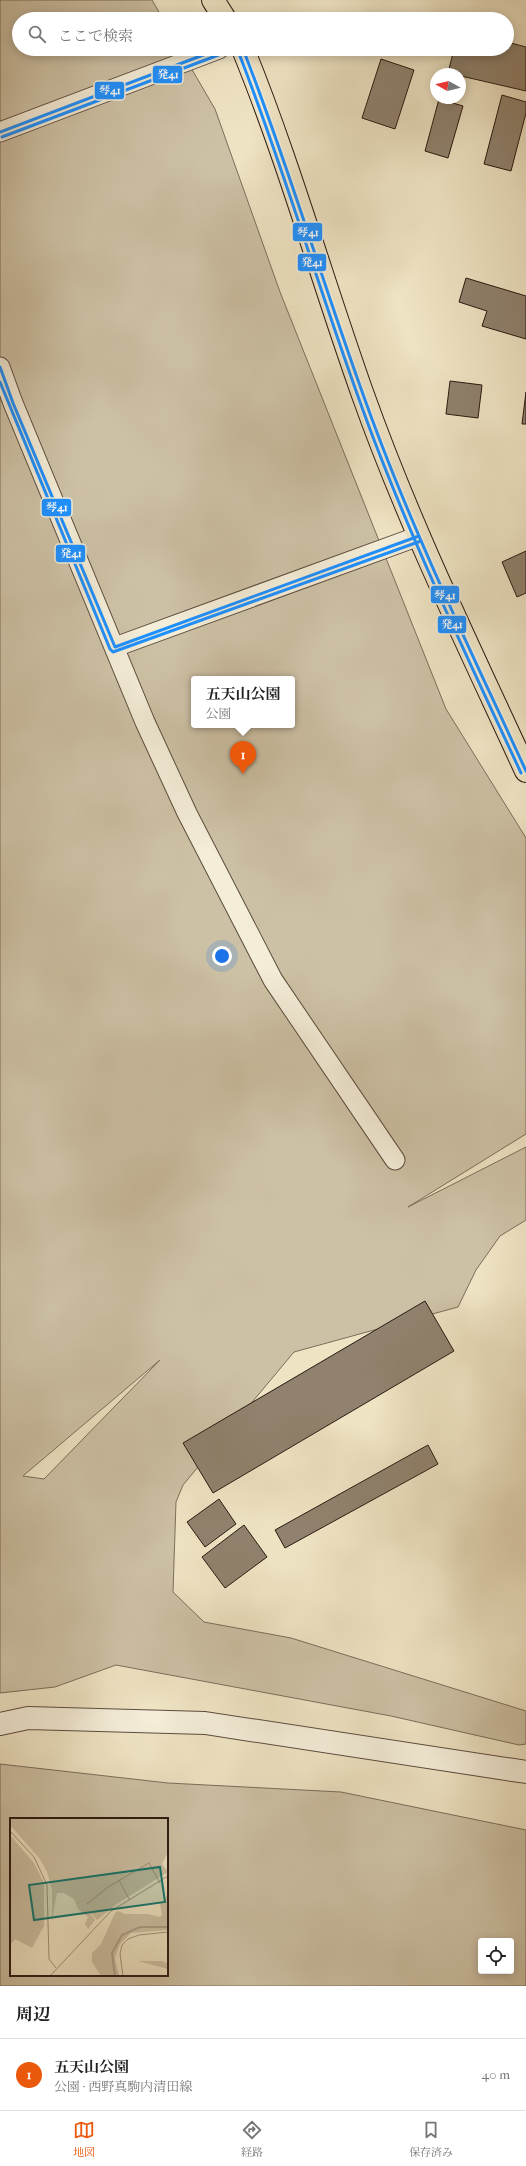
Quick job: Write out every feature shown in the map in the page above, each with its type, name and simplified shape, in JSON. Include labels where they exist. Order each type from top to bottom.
[{"type":"main road","points":[[213,0],[221,12]]},
{"type":"main road","points":[[246,56],[266,107],[364,396],[418,536],[526,771]]},
{"type":"street","points":[[0,1724],[28,1718],[205,1723],[526,1772]]},
{"type":"lane","points":[[0,132],[201,56]]},
{"type":"lane","points":[[0,367],[16,410],[145,722],[187,813],[273,980],[395,1160]]},
{"type":"lane","points":[[115,648],[418,536]]},
{"type":"shaded area","points":[[0,0],[152,0],[159,12],[12,12],[12,56],[184,56],[215,109],[280,292],[446,709],[526,838],[526,1134],[408,1207],[526,1147],[526,1220],[500,1236],[476,1270],[458,1307],[294,1352],[183,1485],[176,1502],[173,1592],[204,1622],[291,1638],[526,1711],[526,1744],[519,1745],[391,1716],[116,1665],[55,1687],[0,1693]],"holes":[[[160,1360],[44,1479],[23,1476]]]},
{"type":"shaded area","points":[[0,1764],[168,1783],[341,1792],[526,1830],[526,1986],[0,1986]]},
{"type":"building","points":[[514,44],[526,47],[526,91],[466,77],[466,68],[449,68],[452,56],[514,56]]},
{"type":"building","points":[[381,59],[414,70],[395,129],[362,118]]},
{"type":"building","points":[[502,95],[526,102],[526,113],[511,171],[484,164]]},
{"type":"building","points":[[438,104],[456,104],[463,106],[448,158],[425,151]]},
{"type":"building","points":[[466,278],[526,296],[526,339],[482,326],[487,311],[459,302]]},
{"type":"building","points":[[450,381],[482,385],[478,418],[446,414]]},
{"type":"building","points":[[526,392],[526,424],[522,424]]},
{"type":"building","points":[[526,551],[526,593],[517,597],[502,562]]},
{"type":"building","points":[[425,1301],[454,1351],[213,1493],[183,1443]]},
{"type":"building","points":[[428,1445],[438,1464],[285,1548],[275,1530]]},
{"type":"building","points":[[219,1499],[236,1524],[205,1547],[187,1522]]},
{"type":"building","points":[[244,1525],[267,1557],[225,1588],[202,1557]]},
{"type":"transit line","name":"琴41","points":[[0,132],[201,56]]},
{"type":"transit line","name":"発41","points":[[2,137],[216,56]]},
{"type":"transit line","name":"発41","points":[[240,56],[257,100],[376,445],[428,570],[521,773]]},
{"type":"transit line","name":"琴41","points":[[246,56],[262,98],[381,443],[415,526],[469,649],[526,771]]},
{"type":"transit line","name":"琴41","points":[[0,367],[13,403],[115,647]]},
{"type":"transit line","name":"発41","points":[[0,382],[110,649],[113,652],[421,541]]},
{"type":"transit line","name":"琴41","points":[[115,647],[419,536]]},
{"type":"place","name":"五天山公園","points":[[243,774]]}]
